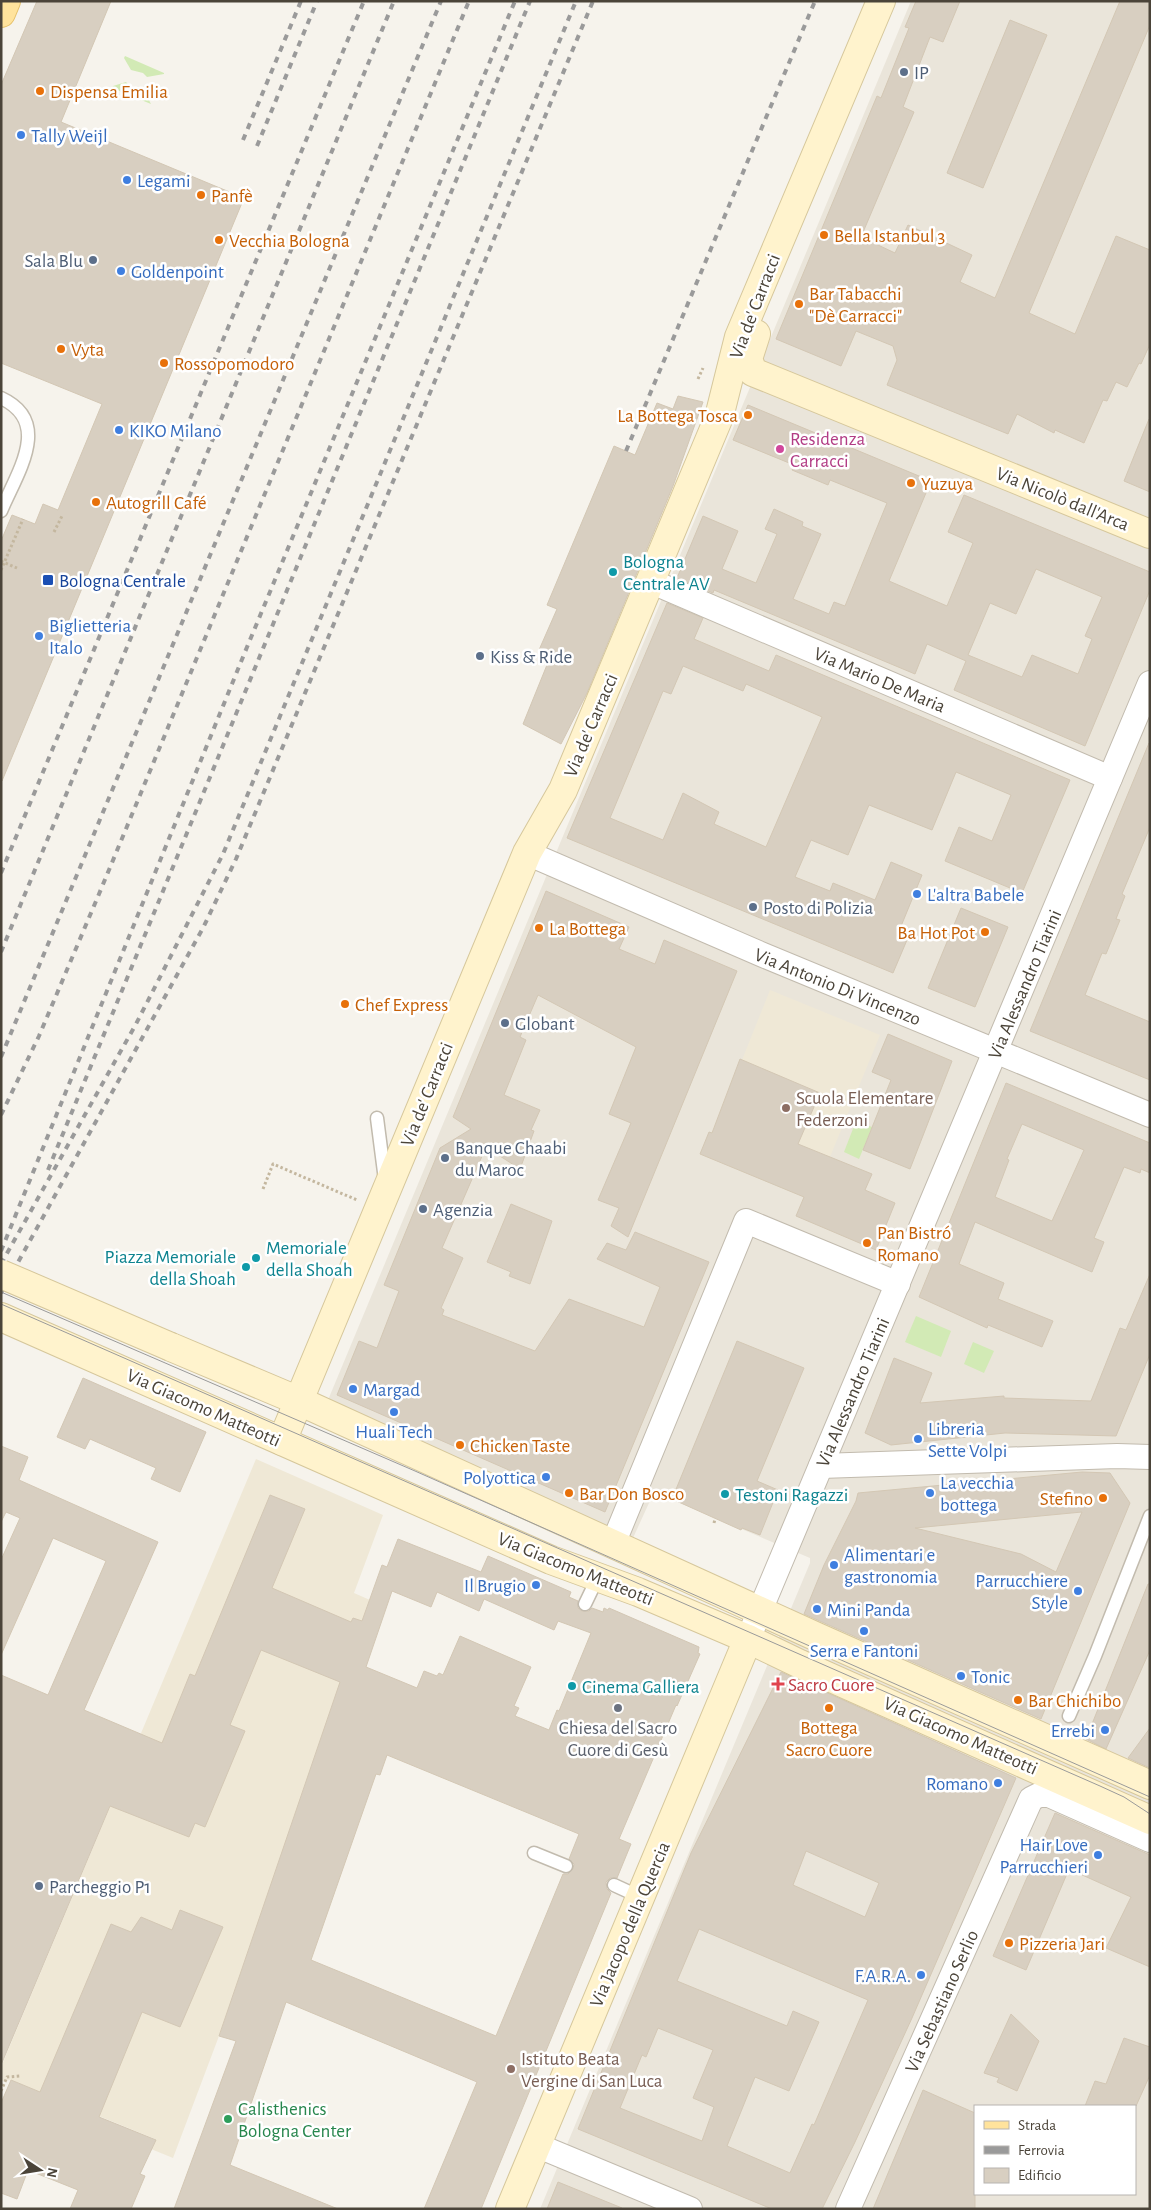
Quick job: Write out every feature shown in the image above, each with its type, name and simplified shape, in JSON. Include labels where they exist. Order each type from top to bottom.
[{"type":"main road","points":[[1,13],[6,1]]},
{"type":"street","name":"Via de' Carracci","points":[[282,1441],[376,1198],[454,1025],[527,853],[563,790],[719,416],[739,337],[881,1]]},
{"type":"street","name":"Via de' Carracci","points":[[753,372],[748,360],[752,345],[885,22],[890,1]]},
{"type":"street","name":"Via Nicolò dall'Arca","points":[[753,372],[1150,534]]},
{"type":"street","name":"Via Mario De Maria","points":[[650,581],[1110,778]]},
{"type":"street","name":"Via Alessandro Tiarini","points":[[748,1639],[1150,683]]},
{"type":"street","name":"Via Antonio Di Vincenzo","points":[[527,853],[763,956],[1150,1115]]},
{"type":"street","name":"Via Giacomo Matteotti","points":[[613,1544],[746,1221],[898,1284]]},
{"type":"street","name":"Via Giacomo Matteotti","points":[[1,1274],[299,1401],[1150,1785]]},
{"type":"street","name":"Via Giacomo Matteotti","points":[[1,1317],[551,1560],[638,1592],[748,1639],[1150,1820]]},
{"type":"street","points":[[821,1466],[1098,1456],[1150,1457]]},
{"type":"street","name":"Via Jacopo della Quercia","points":[[510,2209],[748,1639]]},
{"type":"street","name":"Via Giacomo Matteotti","points":[[1036,1796],[1049,1795],[1150,1840]]},
{"type":"street","name":"Via Sebastiano Serlio","points":[[848,2209],[1026,1808],[1031,1799],[1036,1796]]},
{"type":"street","points":[[536,2146],[690,2209]]},
{"type":"lane","points":[[1,398],[20,409],[28,422],[29,432],[26,452],[1,511]]},
{"type":"lane","points":[[376,1198],[377,1118]]},
{"type":"lane","points":[[1069,1716],[1095,1656],[1150,1516]]},
{"type":"lane","points":[[585,1604],[598,1578]]},
{"type":"lane","points":[[534,1853],[566,1866]]},
{"type":"lane","points":[[614,1886],[640,1896]]},
{"type":"path","points":[[54,532],[62,516]]},
{"type":"path","points":[[1,570],[23,519]]},
{"type":"path","points":[[3,562],[17,568]]},
{"type":"path","points":[[263,1189],[273,1164],[376,1198]]},
{"type":"path","points":[[1,2091],[8,2077],[20,2076]]},
{"type":"shaded area","points":[[911,1],[1150,1],[1150,2209],[540,2209],[810,1563],[810,1558],[654,1492],[633,1538],[328,1400]]},
{"type":"shaded area","name":"Scuola Elementare Federzoni","points":[[770,990],[880,1035],[830,1157],[822,1154],[804,1197],[700,1154],[709,1132],[712,1132],[740,1059],[742,1060]]},
{"type":"shaded area","points":[[256,1459],[383,1515],[354,1593],[370,1600],[219,2036],[173,2158],[151,2149],[155,2139],[11,2080],[1,2081],[1,2067]]},
{"type":"green space","points":[[125,56],[164,74],[147,77],[143,73],[131,70],[124,58]]},
{"type":"green space","points":[[126,82],[133,88],[143,89],[151,104],[112,88]]},
{"type":"green space","points":[[856,1121],[872,1127],[859,1159],[844,1152]]},
{"type":"green space","points":[[916,1316],[951,1331],[941,1357],[905,1342]]},
{"type":"green space","points":[[973,1342],[994,1351],[984,1373],[964,1364]]},
{"type":"building","points":[[37,1],[111,1],[61,122],[244,198],[2,781],[1,541],[12,515],[35,524],[43,504],[58,510],[102,404],[1,363],[1,85]]},
{"type":"building","points":[[916,1],[960,1],[943,42],[930,37],[903,107],[914,112],[861,237],[895,253],[908,225],[972,255],[960,282],[995,298],[1120,1],[1150,1],[1150,25],[1029,313],[1075,334],[1116,236],[1150,250],[1150,344],[1127,387],[1116,382],[1107,401],[1103,400],[1084,443],[1055,430],[1054,433],[1017,414],[1008,434],[887,385],[897,360],[893,346],[856,331],[841,366],[776,339],[877,96],[881,98],[909,28],[905,27]]},
{"type":"building","points":[[1010,20],[1047,35],[983,188],[947,173]]},
{"type":"building","name":"Bologna Centrale AV","points":[[678,396],[703,402],[673,486],[587,693],[561,744],[523,724],[551,655],[539,650],[557,609],[547,605],[614,446],[635,455],[657,403],[673,409]]},
{"type":"building","points":[[748,405],[931,481],[889,581],[947,606],[973,543],[948,532],[964,495],[1150,572],[1150,590],[1085,746],[954,690],[966,661],[927,644],[915,674],[714,590],[713,593],[677,578],[703,516],[738,531],[722,569],[756,583],[777,534],[765,529],[774,509],[803,522],[802,526],[821,534],[793,599],[829,614],[834,602],[845,606],[887,503],[830,480],[828,485],[792,470],[794,465],[733,440]],"holes":[[[1036,569],[1102,597],[1085,636],[1092,639],[1078,674],[1032,655],[1022,677],[968,655],[990,603],[1016,614]]]},
{"type":"building","points":[[1150,419],[1150,492],[1124,481]]},
{"type":"building","points":[[667,603],[703,618],[694,639],[769,671],[776,655],[1070,780],[1022,893],[945,861],[959,827],[992,841],[1011,795],[956,772],[932,830],[869,805],[848,855],[811,840],[795,877],[830,891],[833,883],[875,900],[891,862],[922,875],[897,936],[907,940],[893,973],[567,838]],"holes":[[[683,666],[743,691],[746,684],[822,717],[766,847],[714,824],[719,812],[683,793],[663,840],[610,818],[663,691],[671,694]]]},
{"type":"building","points":[[1149,743],[1150,827],[1122,894],[1125,896],[1116,919],[1120,920],[1106,954],[1102,953],[1085,995],[1150,1022],[1150,1080],[1030,1031]]},
{"type":"building","points":[[546,891],[629,927],[619,949],[655,964],[664,940],[737,971],[628,1237],[611,1226],[619,1208],[598,1200],[631,1123],[609,1114],[636,1047],[538,995],[520,1037],[526,1040],[504,1095],[540,1110],[531,1130],[534,1131],[520,1169],[486,1147],[442,1248],[463,1258],[441,1308],[444,1310],[442,1315],[535,1351],[569,1299],[644,1327],[660,1287],[597,1259],[607,1243],[626,1250],[635,1232],[709,1262],[605,1512],[337,1395],[359,1341],[377,1348],[399,1291],[384,1285],[440,1148],[471,1129],[453,1117]]},
{"type":"building","points":[[961,908],[1008,927],[975,1007],[928,988]]},
{"type":"building","points":[[888,1034],[952,1061],[910,1169],[863,1150],[891,1080],[872,1072]]},
{"type":"building","points":[[740,1059],[820,1093],[798,1144],[872,1174],[865,1190],[895,1203],[876,1250],[796,1216],[804,1197],[700,1154],[709,1132],[712,1133]]},
{"type":"building","points":[[1006,1083],[1150,1143],[1150,1173],[1141,1169],[1140,1173],[1124,1167],[1094,1238],[1104,1242],[1092,1272],[975,1222],[959,1264],[1004,1283],[998,1299],[1053,1321],[1042,1347],[988,1325],[987,1328],[919,1297]],"holes":[[[1022,1124],[1084,1150],[1052,1221],[995,1197],[1009,1160],[1007,1159]]]},
{"type":"building","points":[[511,1204],[552,1221],[530,1284],[509,1276],[511,1272],[487,1262]]},
{"type":"building","points":[[1150,1274],[1150,1354],[1116,1436],[1005,1433],[891,1445],[865,1433],[894,1358],[932,1373],[920,1403],[1004,1396],[1004,1398],[1091,1401],[1120,1328],[1126,1330]]},
{"type":"building","points":[[737,1341],[804,1368],[757,1481],[778,1490],[760,1535],[742,1528],[741,1530],[672,1499]]},
{"type":"building","points":[[83,1378],[206,1432],[180,1492],[151,1479],[156,1468],[90,1439],[85,1449],[57,1437]]},
{"type":"building","points":[[1,1446],[28,1457],[19,1480],[158,1542],[84,1710],[162,1743],[190,1674],[195,1676],[270,1495],[305,1509],[272,1588],[351,1622],[353,1618],[362,1621],[382,1565],[387,1567],[398,1539],[481,1572],[488,1556],[571,1592],[569,1597],[578,1601],[578,1608],[582,1611],[589,1611],[592,1608],[603,1612],[604,1608],[608,1610],[609,1608],[699,1647],[698,1653],[700,1654],[676,1705],[619,1839],[631,1844],[617,1878],[610,1878],[606,1882],[607,1889],[611,1893],[481,2209],[424,2209],[477,2082],[286,2002],[230,2165],[338,2209],[174,2209],[236,2041],[219,2036],[340,1682],[261,1650],[230,1725],[245,1731],[205,1827],[195,1823],[189,1837],[110,1806],[1,2065],[1,1675],[48,1695],[106,1561],[53,1538],[1,1655],[1,1560],[20,1518],[6,1512],[1,1522]],"holes":[[[392,1591],[431,1607],[437,1592],[479,1611],[484,1599],[554,1630],[558,1621],[591,1633],[559,1711],[557,1710],[549,1730],[515,1716],[519,1708],[514,1706],[531,1667],[460,1636],[443,1675],[439,1673],[437,1676],[424,1671],[417,1688],[366,1667]],[[387,1755],[579,1834],[569,1859],[574,1864],[573,1869],[568,1874],[563,1874],[496,2036],[311,1960],[376,1774],[380,1775]]]},
{"type":"building","points":[[1082,1472],[1110,1473],[1130,1503],[1041,1719],[804,1614],[824,1565],[856,1501],[858,1493]],"holes":[[[1082,1512],[1056,1572],[1021,1554],[915,1528]]]},
{"type":"building","points":[[1148,1584],[1150,1584],[1150,1650],[1106,1749],[1086,1739]]},
{"type":"building","points":[[781,1672],[1016,1778],[912,2018],[822,2209],[772,2209],[578,2129],[691,1853]],"holes":[[[806,1851],[879,1883],[865,1917],[793,1885]],[[699,1929],[868,2000],[814,2125],[812,2124],[790,2173],[727,2146],[755,2077],[789,2091],[819,2022],[793,2011],[787,2026],[677,1981]],[[658,2028],[713,2050],[693,2098],[714,2107],[702,2141],[620,2108],[642,2055],[646,2057]]]},
{"type":"building","points":[[1150,1728],[1150,1768],[1128,1758]]},
{"type":"building","points":[[1055,1813],[1150,1855],[1150,1967],[1106,1948],[1131,1897],[1069,1869],[1026,1970],[993,1956]]},
{"type":"building","points":[[180,1910],[223,1927],[180,2027],[142,2012],[99,2117],[156,2140],[140,2174],[145,2176],[131,2209],[70,2209],[78,2190],[28,2170],[17,2199],[1,2193],[1,2103],[11,2080],[40,2092],[111,1924],[131,1932],[141,1917],[172,1930]]},
{"type":"building","points":[[1011,2014],[1039,2041],[1017,2091],[997,2082],[999,2078],[984,2073]]},
{"type":"building","points":[[1124,2038],[1150,2047],[1150,2075],[1136,2106],[1085,2105],[1095,2081],[1106,2084]]},
{"type":"building","points":[[923,2090],[974,2113],[975,2209],[873,2209]]},
{"type":"building","points":[[558,2182],[622,2208],[622,2209],[547,2209]]},
{"type":"tram line","points":[[1,1292],[415,1471],[1150,1797]]},
{"type":"tram line","points":[[1,1304],[1100,1786],[1124,1797],[1150,1814]]},
{"type":"railway","points":[[243,140],[301,1]]},
{"type":"railway","points":[[257,146],[317,1]]},
{"type":"railway","points":[[1,873],[364,1]]},
{"type":"railway","points":[[1,952],[394,1]]},
{"type":"railway","points":[[1,1057],[441,1]]},
{"type":"railway","points":[[1,1115],[39,1036],[99,894],[469,1]]},
{"type":"railway","points":[[1,1251],[245,652],[515,1]]},
{"type":"railway","points":[[48,1170],[530,1]]},
{"type":"railway","points":[[1,1264],[136,1024],[223,854],[576,1]]},
{"type":"railway","points":[[1,1293],[203,928],[236,859],[593,1]]},
{"type":"railway","points":[[626,451],[815,1]]},
{"type":"place","name":"IP","points":[[904,72]]},
{"type":"place","name":"Dispensa Emilia","points":[[40,91]]},
{"type":"place","name":"Tally Weijl","points":[[21,135]]},
{"type":"place","name":"Legami","points":[[127,180]]},
{"type":"place","name":"Panfè","points":[[201,195]]},
{"type":"place","name":"Bella Istanbul 3","points":[[824,235]]},
{"type":"place","name":"Vecchia Bologna","points":[[219,240]]},
{"type":"place","name":"Sala Blu","points":[[93,260]]},
{"type":"place","name":"Goldenpoint","points":[[121,271]]},
{"type":"place","name":"Bar Tabacchi \"Dè Carracci\"","points":[[799,304]]},
{"type":"place","name":"Vyta","points":[[61,349]]},
{"type":"place","name":"Rossopomodoro","points":[[164,363]]},
{"type":"place","name":"La Bottega Tosca","points":[[748,415]]},
{"type":"place","name":"KIKO Milano","points":[[119,430]]},
{"type":"place","name":"Residenza Carracci","points":[[780,449]]},
{"type":"place","name":"Yuzuya","points":[[911,483]]},
{"type":"place","name":"Autogrill Café","points":[[96,502]]},
{"type":"place","name":"Bologna Centrale AV","points":[[613,572]]},
{"type":"place","name":"Bologna Centrale","points":[[48,580]]},
{"type":"place","name":"Biglietteria Italo","points":[[39,636]]},
{"type":"place","name":"Kiss & Ride","points":[[480,656]]},
{"type":"place","name":"L'altra Babele","points":[[917,894]]},
{"type":"place","name":"Posto di Polizia","points":[[753,907]]},
{"type":"place","name":"La Bottega","points":[[539,928]]},
{"type":"place","name":"Ba Hot Pot","points":[[985,932]]},
{"type":"place","name":"Chef Express","points":[[345,1004]]},
{"type":"place","name":"Globant","points":[[505,1023]]},
{"type":"place","name":"Scuola Elementare Federzoni","points":[[786,1108]]},
{"type":"place","name":"Banque Chaabi du Maroc","points":[[445,1158]]},
{"type":"place","name":"Agenzia","points":[[423,1209]]},
{"type":"place","name":"Pan Bistró Romano","points":[[867,1243]]},
{"type":"place","name":"Memoriale della Shoah","points":[[256,1258]]},
{"type":"place","name":"Piazza Memoriale della Shoah","points":[[246,1267]]},
{"type":"place","name":"Margad","points":[[353,1389]]},
{"type":"place","name":"Huali Tech","points":[[394,1412]]},
{"type":"place","name":"Libreria Sette Volpi","points":[[918,1439]]},
{"type":"place","name":"Chicken Taste","points":[[460,1445]]},
{"type":"place","name":"Polyottica","points":[[546,1477]]},
{"type":"place","name":"Bar Don Bosco","points":[[569,1493]]},
{"type":"place","name":"La vecchia bottega","points":[[930,1493]]},
{"type":"place","name":"Testoni Ragazzi","points":[[725,1494]]},
{"type":"place","name":"Stefino","points":[[1103,1498]]},
{"type":"place","name":"Alimentari e gastronomia","points":[[834,1565]]},
{"type":"place","name":"Il Brugio","points":[[536,1585]]},
{"type":"place","name":"Parrucchiere Style","points":[[1078,1591]]},
{"type":"place","name":"Mini Panda","points":[[817,1609]]},
{"type":"place","name":"Serra e Fantoni","points":[[864,1631]]},
{"type":"place","name":"Tonic","points":[[961,1676]]},
{"type":"place","name":"Sacro Cuore","points":[[778,1684]]},
{"type":"place","name":"Cinema Galliera","points":[[572,1686]]},
{"type":"place","name":"Bar Chichibo","points":[[1018,1700]]},
{"type":"place","name":"Chiesa del Sacro Cuore di Gesù","points":[[618,1708]]},
{"type":"place","name":"Bottega Sacro Cuore","points":[[829,1708]]},
{"type":"place","name":"Errebi","points":[[1105,1730]]},
{"type":"place","name":"Romano","points":[[998,1783]]},
{"type":"place","name":"Hair Love Parrucchieri","points":[[1098,1855]]},
{"type":"place","name":"Parcheggio P1","points":[[39,1886]]},
{"type":"place","name":"Pizzeria Jari","points":[[1009,1943]]},
{"type":"place","name":"F.A.R.A.","points":[[921,1975]]},
{"type":"place","name":"Istituto Beata Vergine di San Luca","points":[[511,2069]]},
{"type":"place","name":"Calisthenics Bologna Center","points":[[228,2119]]}]
